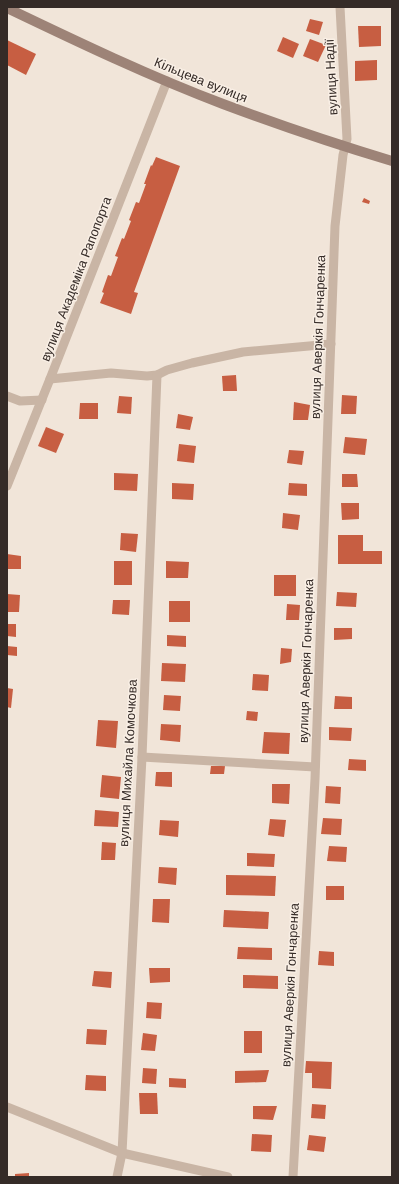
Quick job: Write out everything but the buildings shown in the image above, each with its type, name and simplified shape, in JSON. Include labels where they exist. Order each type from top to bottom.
[{"type":"main road","name":"Кільцева вулиця","points":[[7,8],[66,37],[259,117],[392,161]]},
{"type":"street","name":"вулиця Надії","points":[[340,7],[347,139],[345,146]]},
{"type":"street","name":"вулиця Академіка Рапопорта","points":[[7,486],[167,80]]},
{"type":"street","name":"вулиця Аверкія Гончаренка","points":[[292,1177],[315,767],[335,226],[345,146]]},
{"type":"street","points":[[50,379],[111,372],[147,376],[157,375],[167,370],[192,362],[243,352],[331,344]]},
{"type":"street","name":"вулиця Михайла Комочкова","points":[[117,1177],[122,1153],[142,757],[157,375]]},
{"type":"street","points":[[7,396],[20,401],[42,400]]},
{"type":"street","points":[[142,757],[315,767]]},
{"type":"street","points":[[7,1108],[122,1153],[228,1177]]}]
